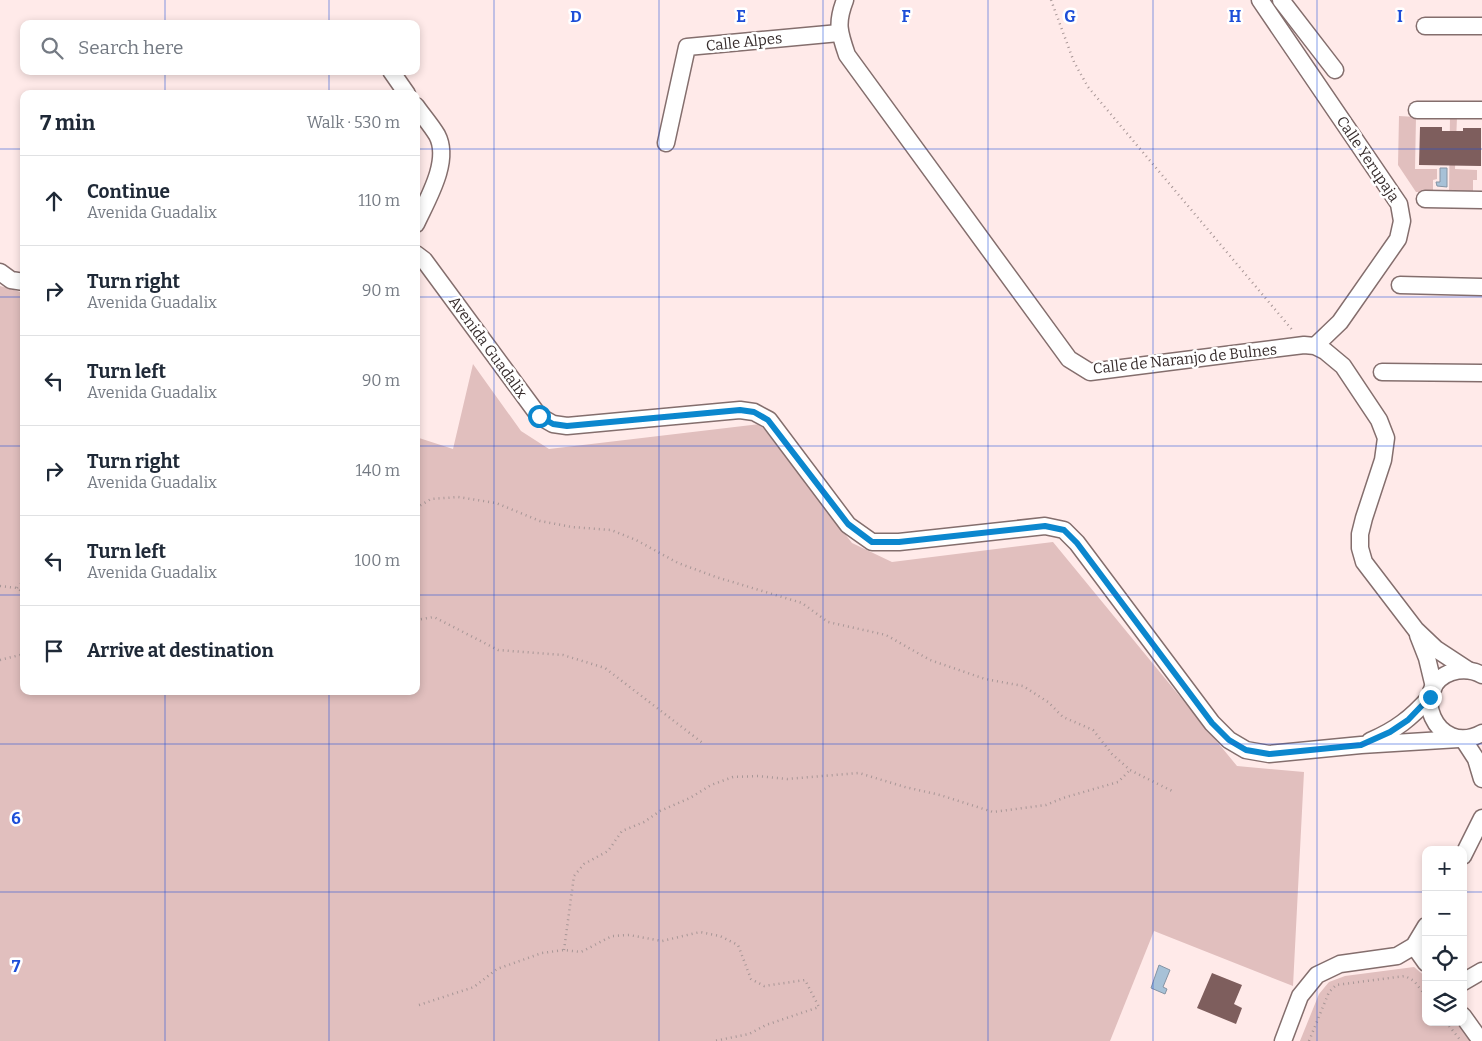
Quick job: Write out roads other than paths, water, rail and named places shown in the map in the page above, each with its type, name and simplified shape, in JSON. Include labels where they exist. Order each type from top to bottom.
[{"type":"street","name":"Calle de Naranjo de Bulnes","points":[[845,0],[840,13],[839,33],[846,55],[1069,359],[1090,372],[1310,346]]},
{"type":"street","name":"Calle Yerupaja","points":[[1260,0],[1399,204],[1402,221],[1398,239],[1340,322],[1310,346]]},
{"type":"street","points":[[1281,0],[1335,70]]},
{"type":"street","points":[[1425,26],[1482,26]]},
{"type":"street","name":"Calle Alpes","points":[[666,143],[687,47],[839,33]]},
{"type":"street","points":[[394,75],[404,90]]},
{"type":"street","points":[[1417,110],[1482,110]]},
{"type":"street","points":[[420,112],[438,137],[441,150],[440,170],[420,215]]},
{"type":"street","points":[[1425,199],[1482,200]]},
{"type":"street","name":"Avenida Guadalix","points":[[420,257],[539,416],[553,424],[567,426],[740,410],[754,412],[768,420],[848,524],[872,542],[899,542],[1045,526],[1064,530],[1077,543],[1212,723],[1229,740],[1246,750],[1269,754],[1361,745],[1462,739],[1482,734]]},
{"type":"street","points":[[0,272],[11,280],[20,281]]},
{"type":"street","points":[[1400,285],[1482,287]]},
{"type":"street","name":"Calle Yerupaja","points":[[1335,358],[1340,322]]},
{"type":"street","points":[[1310,346],[1325,351],[1343,366],[1379,420],[1386,438],[1384,460],[1360,534],[1360,548],[1364,562],[1416,630],[1436,649],[1477,669]]},
{"type":"street","points":[[1382,372],[1482,373]]},
{"type":"street","points":[[1416,630],[1427,658],[1432,692],[1429,706],[1431,716],[1436,725],[1448,735],[1462,739],[1482,752]]},
{"type":"street","name":"Avenida Guadalix","points":[[1361,745],[1390,732],[1408,720],[1432,692],[1440,679],[1458,670],[1477,669]]},
{"type":"street","points":[[1462,739],[1476,759],[1482,779]]},
{"type":"street","points":[[1467,848],[1481,820],[1482,805]]},
{"type":"street","points":[[1283,1041],[1300,996],[1317,975],[1340,964],[1397,956],[1414,946],[1422,933]]},
{"type":"street","points":[[1414,946],[1422,957]]},
{"type":"street","points":[[1465,981],[1482,971]]},
{"type":"street","points":[[1467,1022],[1481,1041]]},
{"type":"water","points":[[1440,168],[1447,168],[1447,187],[1437,186],[1436,182],[1440,182]]},
{"type":"water","points":[[1159,965],[1170,970],[1163,987],[1167,989],[1165,994],[1151,988]]}]
